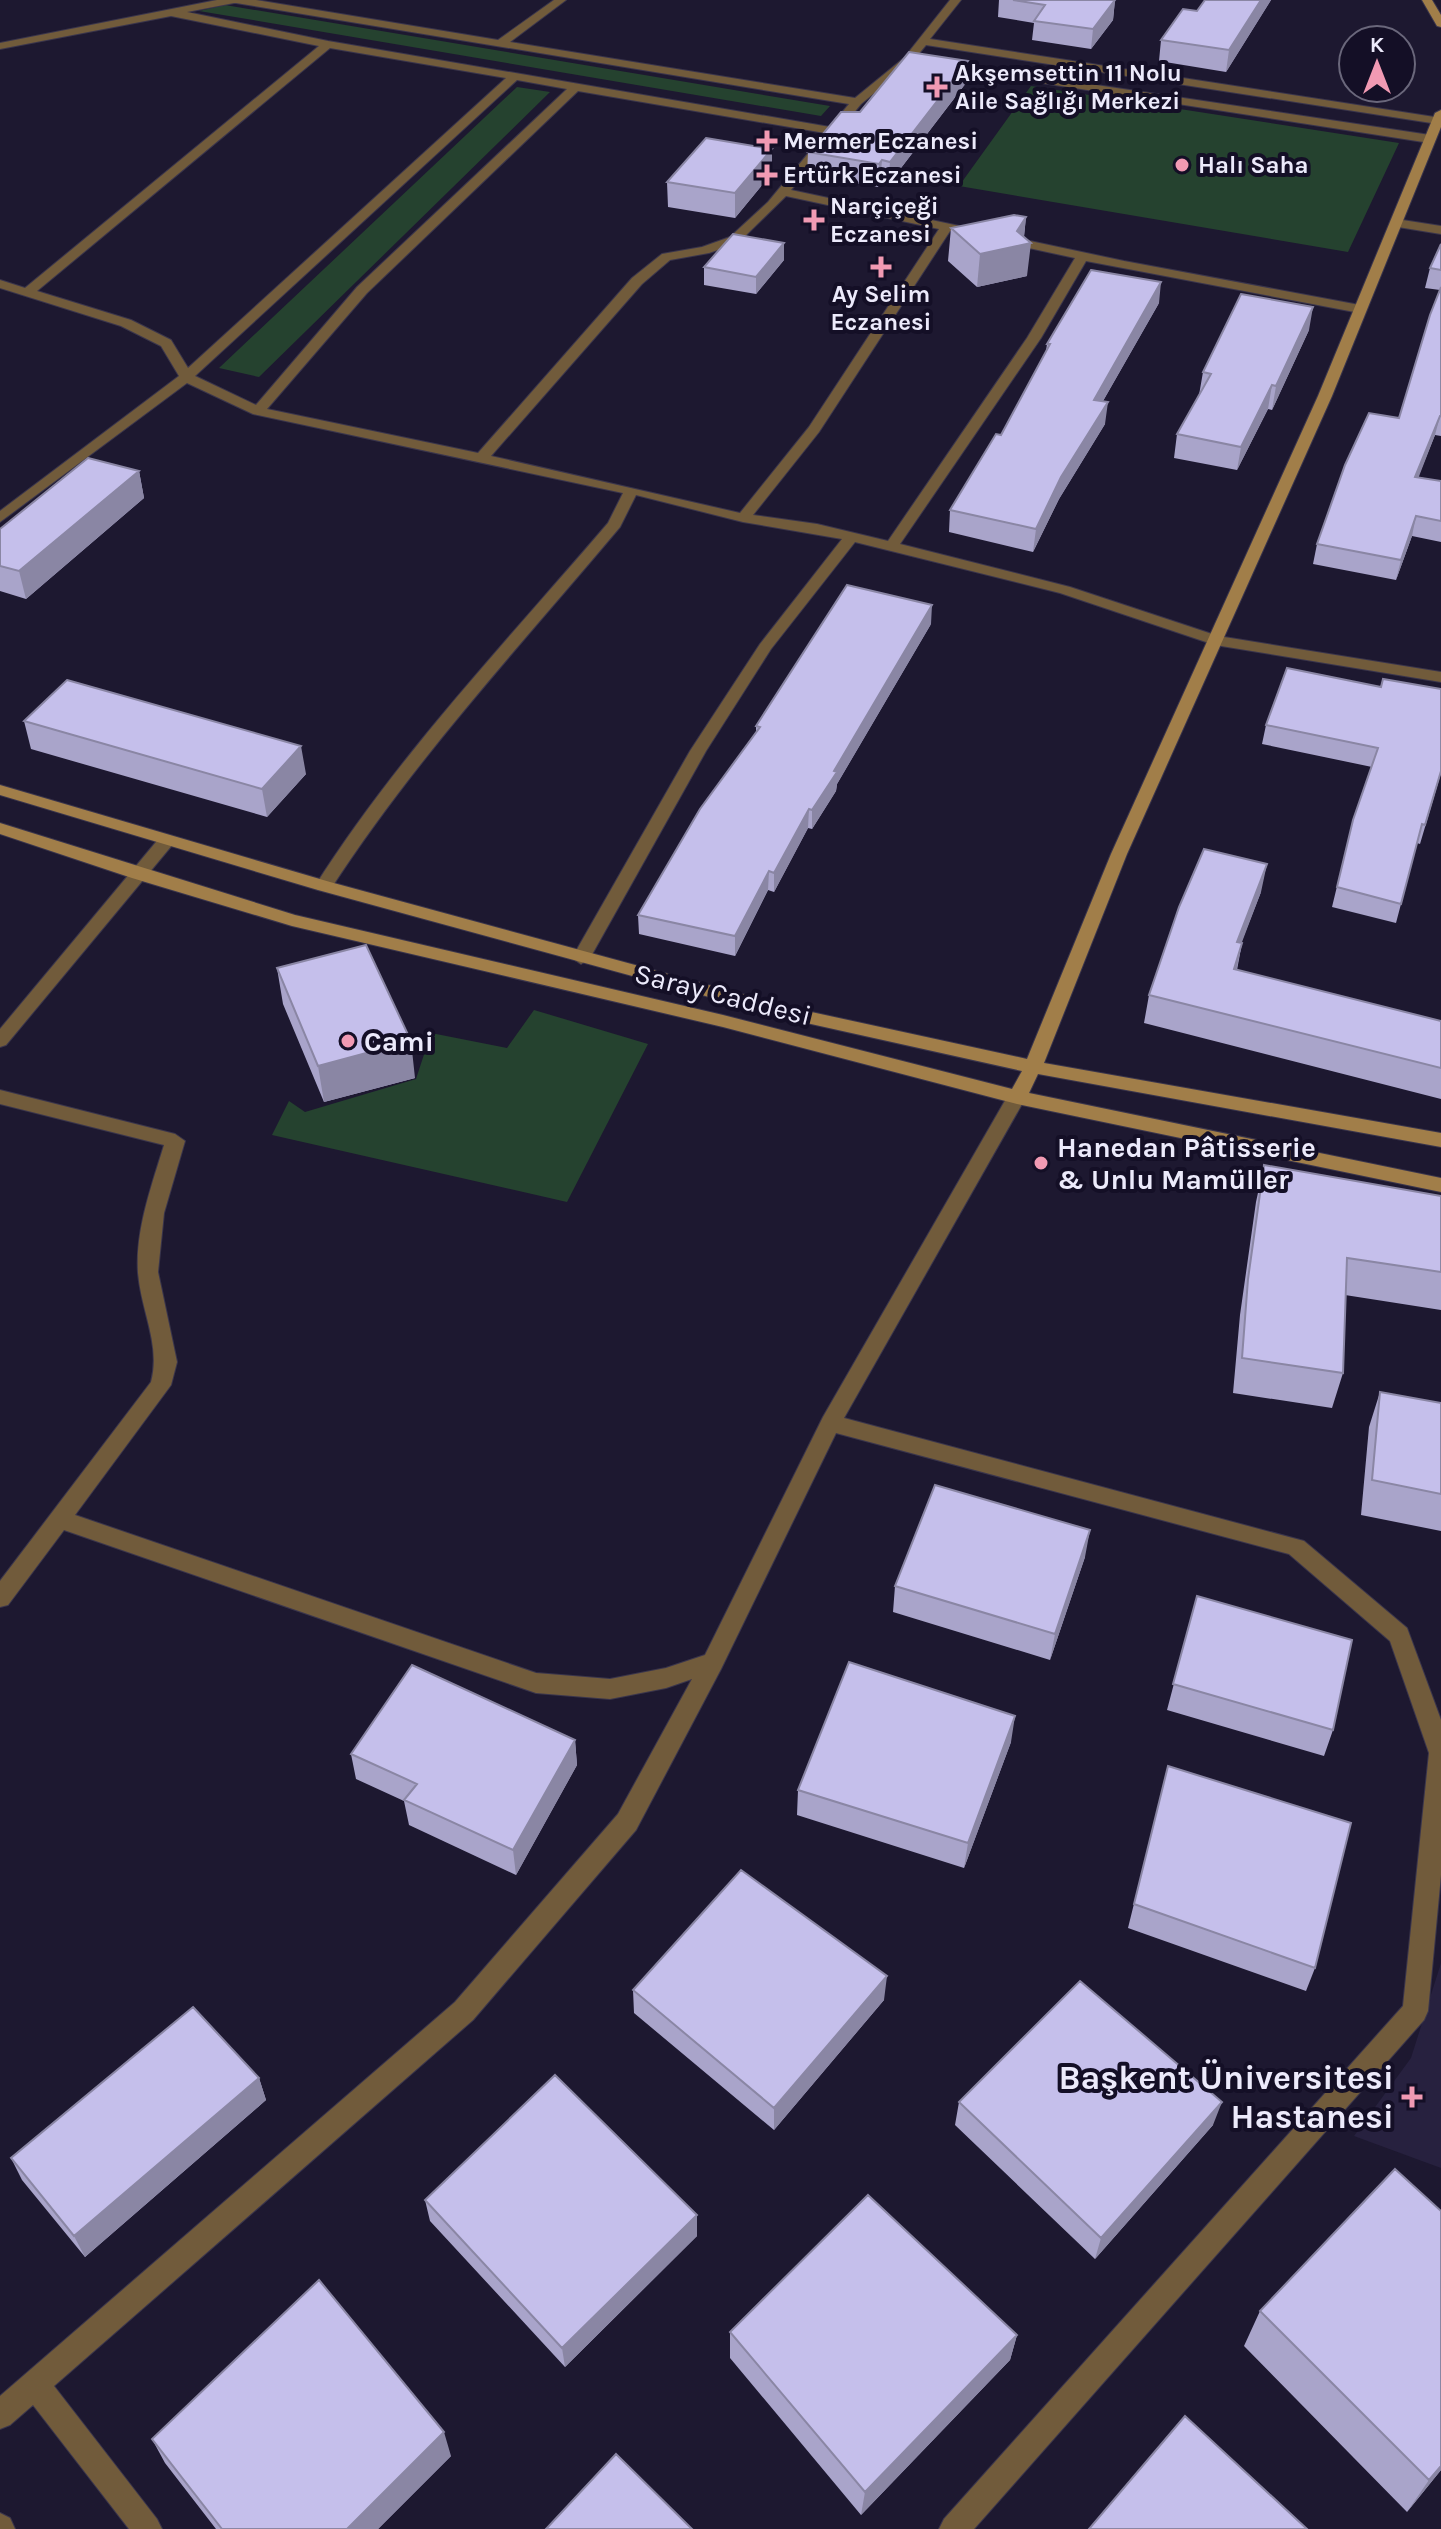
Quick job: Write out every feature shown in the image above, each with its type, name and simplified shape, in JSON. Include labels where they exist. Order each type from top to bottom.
[{"type":"street","points":[[0,46],[234,0],[857,102]]},
{"type":"street","points":[[501,43],[561,0]]},
{"type":"street","points":[[481,459],[637,281],[666,257],[705,250],[734,240],[782,192],[857,102],[908,60],[956,0]]},
{"type":"street","points":[[1427,0],[1441,24]]},
{"type":"street","points":[[169,12],[328,44],[831,131]]},
{"type":"street","points":[[0,2415],[464,2011],[627,1822],[713,1662],[830,1423],[1033,1067],[1119,854],[1325,396],[1439,117],[921,41]]},
{"type":"street","points":[[28,292],[328,44]]},
{"type":"street","points":[[908,60],[1430,139]]},
{"type":"street","points":[[3,514],[186,377],[514,77]]},
{"type":"street","points":[[258,411],[362,290],[574,88]]},
{"type":"street","points":[[782,192],[1083,256],[1360,309]]},
{"type":"street","points":[[1396,223],[1441,230]]},
{"type":"street","points":[[743,518],[814,429],[947,226]]},
{"type":"street","points":[[891,547],[1034,338],[1083,256]]},
{"type":"street","points":[[0,284],[126,323],[166,343],[186,377],[258,411],[631,490],[743,518],[817,528],[1065,590],[1215,640],[1441,677]]},
{"type":"street","points":[[324,886],[348,848],[429,744],[615,524],[631,490]]},
{"type":"street","points":[[581,958],[698,751],[765,647],[851,537]]},
{"type":"street","name":"Saray Caddesi","points":[[0,790],[324,886],[793,1014],[1033,1067],[1441,1140]]},
{"type":"street","name":"Saray Caddesi","points":[[0,828],[138,874],[292,920],[723,1021],[1017,1097],[1441,1185]]},
{"type":"street","points":[[0,1041],[167,840]]},
{"type":"street","points":[[0,1097],[175,1141],[154,1213],[148,1272],[167,1362],[161,1385],[62,1520],[0,1598]]},
{"type":"street","points":[[830,1423],[1296,1547],[1399,1635],[1441,1753],[1415,2011],[954,2529]]},
{"type":"street","points":[[62,1520],[536,1683],[610,1689],[666,1678],[713,1662]]},
{"type":"street","points":[[36,2386],[147,2529]]},
{"type":"shaded area","name":"Başkent Üniversitesi Hastanesi","points":[[1441,1963],[1441,2168],[1354,2136],[1411,2058]]},
{"type":"green space","points":[[225,5],[830,106],[821,116],[199,11]]},
{"type":"green space","name":"Halı Saha","points":[[1031,86],[1399,143],[1348,252],[959,186]]},
{"type":"green space","points":[[517,87],[550,92],[259,377],[219,368]]},
{"type":"green space","points":[[534,1010],[648,1044],[567,1202],[272,1135],[289,1101],[305,1112],[416,1079],[431,1033],[507,1048]]},
{"type":"building","points":[[1013,0],[1115,0],[1093,29],[1034,21],[1045,5]]},
{"type":"building","points":[[1205,0],[1261,0],[1229,50],[1161,40],[1183,9],[1197,11]]},
{"type":"building","points":[[909,52],[968,61],[890,162],[882,160],[879,164],[808,152],[841,112],[860,112]]},
{"type":"building","points":[[706,138],[772,149],[735,193],[667,182]]},
{"type":"building","points":[[1014,215],[1026,217],[1017,231],[1031,243],[980,254],[951,228]]},
{"type":"building","points":[[733,234],[784,243],[756,277],[704,267]]},
{"type":"building","points":[[1441,244],[1441,270],[1430,268]]},
{"type":"building","points":[[1091,270],[1161,282],[1094,400],[1108,402],[1061,477],[1036,529],[950,510],[996,434],[1001,435],[1050,344],[1047,344]]},
{"type":"building","points":[[1441,287],[1441,416],[1415,477],[1441,481],[1441,521],[1416,516],[1401,560],[1317,544],[1345,465],[1369,413],[1399,418]]},
{"type":"building","points":[[1241,294],[1313,307],[1276,386],[1272,385],[1241,447],[1177,434],[1211,374],[1203,372]]},
{"type":"building","points":[[88,458],[139,471],[19,571],[0,566],[0,529]]},
{"type":"building","points":[[847,585],[932,605],[834,771],[837,772],[812,810],[809,809],[774,873],[769,871],[735,936],[638,915],[700,809],[760,727],[756,726]]},
{"type":"building","points":[[1287,668],[1381,687],[1383,679],[1441,689],[1441,771],[1425,825],[1422,824],[1401,904],[1337,887],[1353,820],[1378,748],[1266,725]]},
{"type":"building","points":[[67,680],[301,746],[262,789],[24,721]]},
{"type":"building","points":[[1204,849],[1267,864],[1237,942],[1242,943],[1234,969],[1441,1021],[1441,1068],[1149,995],[1179,907]]},
{"type":"building","points":[[366,945],[411,1041],[318,1066],[277,968]]},
{"type":"building","points":[[1264,1165],[1441,1196],[1441,1272],[1347,1258],[1343,1373],[1242,1358],[1248,1279]]},
{"type":"building","points":[[1380,1392],[1441,1403],[1441,1494],[1372,1480]]},
{"type":"building","points":[[935,1485],[1090,1530],[1055,1634],[895,1586]]},
{"type":"building","points":[[1197,1596],[1352,1640],[1333,1730],[1173,1684]]},
{"type":"building","points":[[849,1662],[1015,1716],[968,1843],[798,1790]]},
{"type":"building","points":[[412,1665],[575,1740],[513,1850],[404,1800],[417,1784],[351,1754]]},
{"type":"building","points":[[1168,1766],[1351,1823],[1315,1968],[1134,1904]]},
{"type":"building","points":[[741,1870],[887,1976],[774,2108],[633,1990]]},
{"type":"building","points":[[1080,1981],[1222,2102],[1101,2238],[959,2102]]},
{"type":"building","points":[[193,2007],[259,2078],[74,2236],[11,2158]]},
{"type":"building","points":[[555,2075],[697,2215],[562,2348],[425,2200]]},
{"type":"building","points":[[1395,2169],[1441,2211],[1441,2466],[1429,2480],[1260,2311]]},
{"type":"building","points":[[868,2195],[1017,2335],[865,2492],[730,2332]]},
{"type":"building","points":[[319,2280],[444,2432],[347,2529],[222,2529],[152,2439]]},
{"type":"building","points":[[1185,2416],[1307,2529],[1089,2529]]},
{"type":"building","points":[[616,2454],[692,2529],[546,2529]]},
{"type":"place","name":"Akşemsettin 11 Nolu Aile Sağlığı Merkezi","points":[[937,87]]},
{"type":"place","name":"Mermer Eczanesi","points":[[767,141]]},
{"type":"place","name":"Halı Saha","points":[[1182,165]]},
{"type":"place","name":"Ertürk Eczanesi","points":[[767,175]]},
{"type":"place","name":"Narçiçeği Eczanesi","points":[[814,220]]},
{"type":"place","name":"Ay Selim Eczanesi","points":[[881,267]]},
{"type":"place","name":"Cami","points":[[348,1041]]},
{"type":"place","name":"Hanedan Pâtisserie & Unlu Mamüller","points":[[1041,1163]]},
{"type":"place","name":"Başkent Üniversitesi Hastanesi","points":[[1412,2097]]}]
